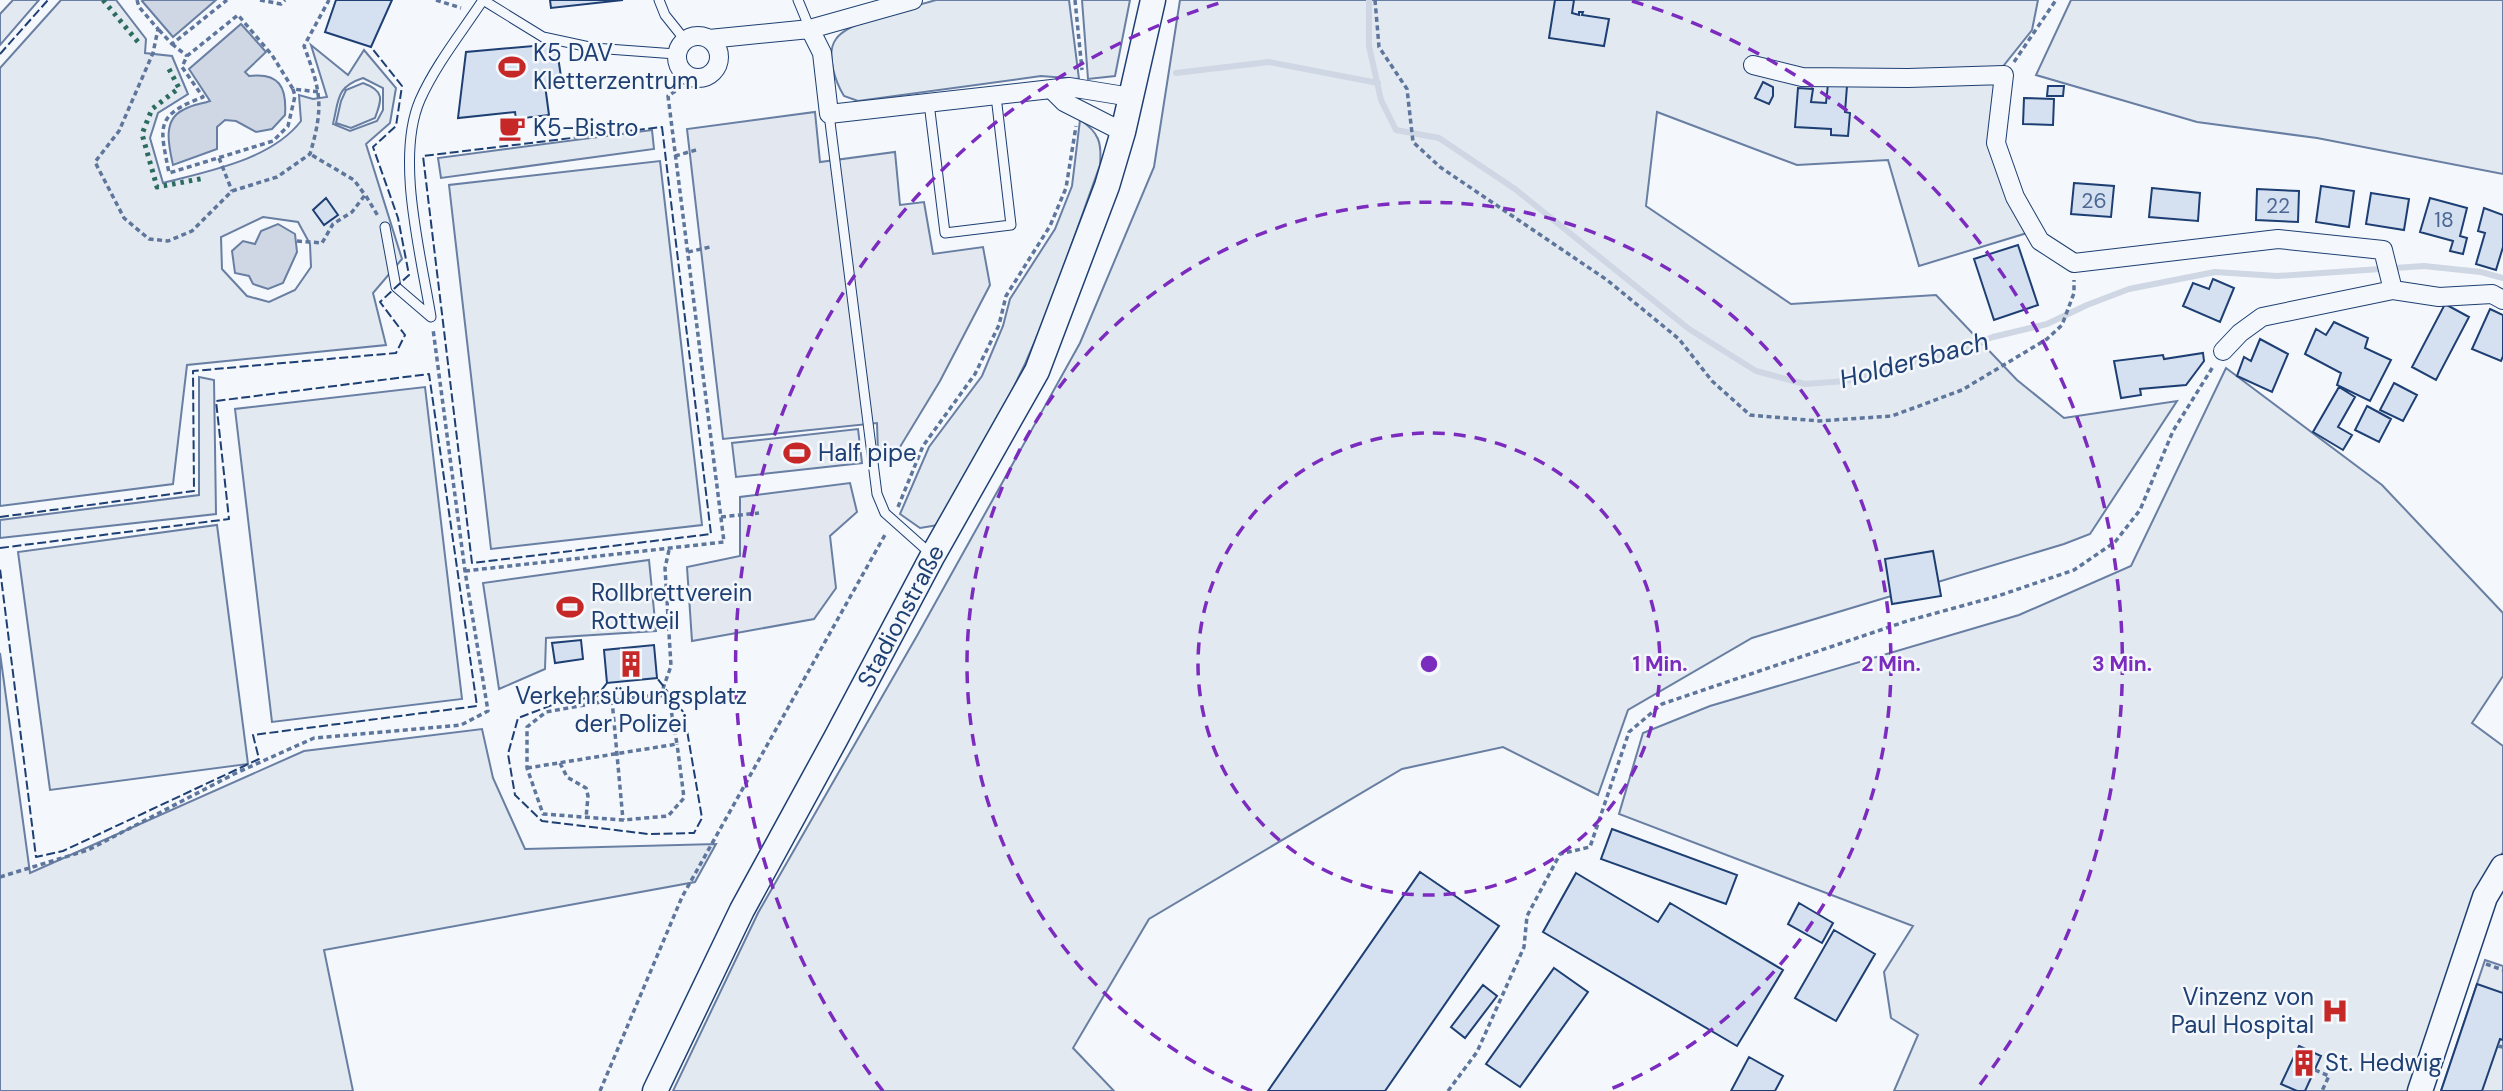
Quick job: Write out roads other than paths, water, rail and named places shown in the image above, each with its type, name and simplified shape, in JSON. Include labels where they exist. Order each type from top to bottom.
[{"type":"street","points":[[709,39],[718,52],[716,68],[710,75],[695,79],[680,70],[680,47],[701,36],[709,39],[810,29],[913,0]]},
{"type":"street","name":"Stadionstraße","points":[[655,1091],[741,910],[933,555],[1037,371],[1107,186],[1153,0]]},
{"type":"street","points":[[810,29],[822,53],[830,114],[1069,87],[1131,96]]},
{"type":"street","points":[[1753,65],[1802,77],[2004,75],[1996,143],[2015,197],[2040,241],[2074,263],[2278,239],[2383,250],[2391,284]]},
{"type":"street","points":[[1052,90],[1064,102],[1122,132]]},
{"type":"street","points":[[2223,351],[2239,332],[2262,317],[2391,284],[2440,297],[2492,294],[2503,300]]},
{"type":"street","points":[[2420,1091],[2485,897],[2503,867]]},
{"type":"lane","points":[[385,227],[396,287],[431,317],[410,185],[410,144],[419,101],[483,0],[544,37],[594,48],[680,47],[659,0]]},
{"type":"lane","points":[[798,0],[810,29]]},
{"type":"lane","points":[[929,103],[944,233],[1011,225],[996,96]]},
{"type":"lane","points":[[830,114],[877,494],[885,513],[933,555]]},
{"type":"waterway","name":"Holdersbach","points":[[1369,0],[1369,46],[1381,100],[1396,130],[1439,138],[1515,189],[1689,329],[1756,371],[1805,384],[1846,381],[1957,350],[1993,337],[2047,324],[2129,289],[2215,272],[2277,276],[2424,266],[2481,272],[2503,278]]},
{"type":"waterway","name":"Holdersbach","points":[[1176,73],[1269,62],[1378,83]]},
{"type":"place","name":"K5 DAV Kletterzentrum","points":[[512,67]]},
{"type":"place","name":"K5-Bistro","points":[[512,128]]},
{"type":"place","name":"Half pipe","points":[[797,453]]},
{"type":"place","name":"Rollbrettverein Rottweil","points":[[570,607]]},
{"type":"place","name":"Verkehrsübungsplatz der Polizei","points":[[631,664]]},
{"type":"place","name":"Vinzenz von Paul Hospital","points":[[2335,1011]]},
{"type":"place","name":"St. Hedwig","points":[[2304,1063]]}]
